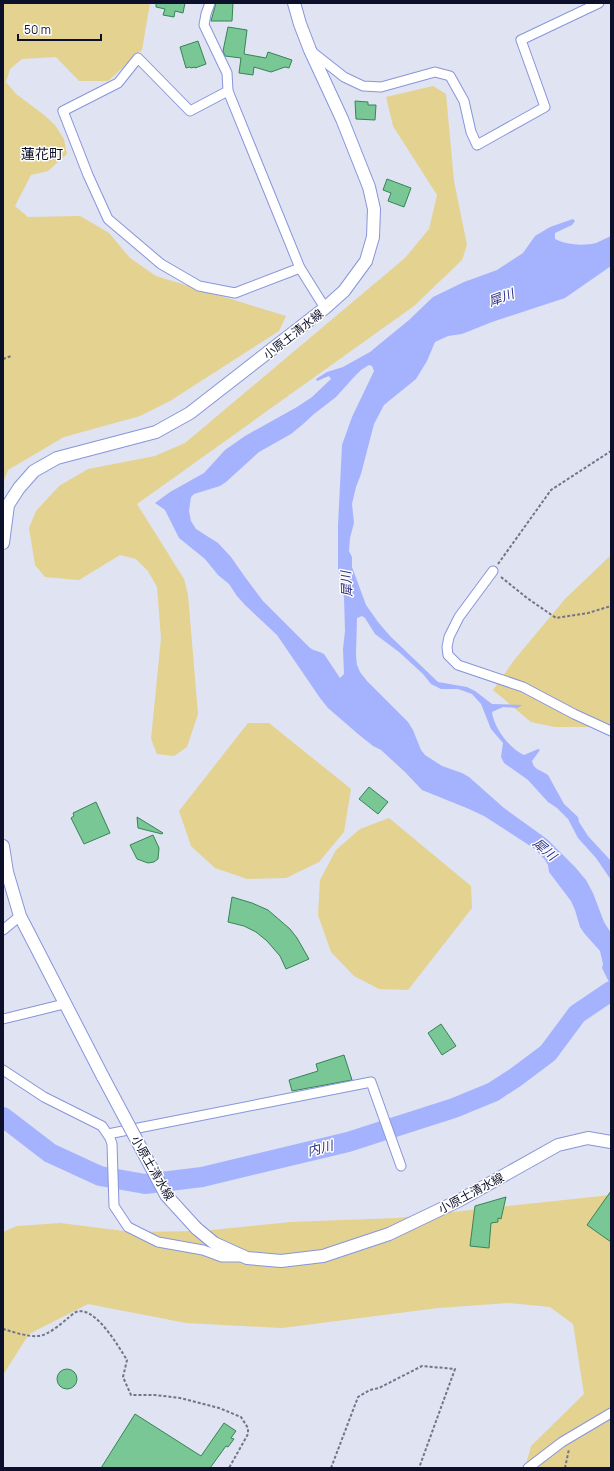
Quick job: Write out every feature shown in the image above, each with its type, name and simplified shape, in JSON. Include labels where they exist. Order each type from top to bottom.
[{"type":"main road","name":"小原土清水線","points":[[3,543],[8,505],[19,488],[34,471],[57,458],[156,432],[190,413],[325,308],[344,291],[366,261],[373,237],[374,209],[369,187],[342,119],[310,50],[294,3]]},
{"type":"main road","name":"小原土清水線","points":[[3,846],[7,872],[20,916],[64,1004],[166,1195],[196,1228],[214,1243],[247,1258],[281,1261],[323,1256],[389,1234],[460,1200],[558,1145],[588,1138],[611,1142]]},
{"type":"street","points":[[210,3],[204,25],[227,73],[228,90],[300,268],[325,308]]},
{"type":"street","points":[[310,50],[344,77],[363,86],[381,87],[435,72],[450,76],[464,101],[471,132],[477,145],[545,107],[521,40],[598,3]]},
{"type":"street","points":[[228,90],[190,111],[138,58],[118,83],[63,111],[88,175],[108,219],[161,264],[199,286],[235,293],[300,268]]},
{"type":"street","points":[[493,571],[459,617],[449,637],[447,647],[448,655],[458,665],[523,686],[611,732]]},
{"type":"street","points":[[3,930],[20,916]]},
{"type":"street","points":[[3,1019],[64,1004]]},
{"type":"street","points":[[3,1070],[44,1097],[102,1126],[108,1134],[112,1144],[114,1206],[128,1227],[158,1242],[204,1250],[222,1257],[247,1258]]},
{"type":"street","points":[[108,1134],[371,1082],[401,1166]]},
{"type":"street","points":[[528,1468],[562,1442],[611,1413]]},
{"type":"path","points":[[3,359],[11,356]]},
{"type":"path","points":[[611,451],[551,490],[493,571],[527,598],[556,618],[588,613],[611,606]]},
{"type":"path","points":[[3,1329],[40,1336],[57,1327],[76,1312],[86,1312],[94,1315],[114,1340],[127,1360],[123,1377],[131,1395],[156,1395],[180,1398],[219,1408],[241,1417],[248,1428],[248,1434],[229,1468]]},
{"type":"path","points":[[331,1468],[358,1397],[422,1366],[455,1369],[419,1468]]},
{"type":"path","points":[[565,1468],[571,1437]]},
{"type":"shaded area","points":[[3,3],[150,3],[142,50],[108,81],[79,81],[56,57],[22,59],[10,69],[6,82],[16,94],[55,125],[64,139],[67,154],[48,171],[31,175],[15,206],[28,217],[80,216],[109,233],[130,258],[156,276],[286,316],[279,331],[170,401],[140,416],[64,437],[8,470],[3,483]]},
{"type":"shaded area","points":[[433,86],[446,94],[454,181],[467,245],[462,260],[414,306],[137,504],[184,579],[188,595],[198,714],[187,747],[174,756],[157,754],[151,739],[161,638],[157,587],[148,571],[136,559],[120,555],[79,580],[45,577],[35,565],[29,528],[36,511],[59,486],[88,469],[155,456],[185,443],[405,258],[429,229],[437,195],[393,126],[386,97]]},
{"type":"shaded area","points":[[611,555],[611,727],[555,727],[531,722],[493,690],[515,659],[565,599]]},
{"type":"shaded area","points":[[248,723],[269,723],[351,789],[344,832],[319,862],[286,878],[247,879],[215,868],[191,846],[179,811]]},
{"type":"shaded area","points":[[389,818],[471,886],[472,908],[408,990],[379,989],[354,976],[331,952],[318,915],[320,880],[336,850],[360,829]]},
{"type":"shaded area","points":[[611,1195],[611,1468],[525,1468],[531,1446],[584,1394],[573,1324],[550,1307],[509,1303],[438,1308],[282,1328],[186,1323],[88,1304],[29,1334],[3,1375],[3,1232],[17,1226],[60,1223],[132,1232],[202,1231],[290,1222],[397,1218]]},
{"type":"water","name":"犀川","points":[[573,219],[575,221],[572,225],[555,233],[555,239],[570,244],[591,244],[611,236],[611,266],[565,298],[492,322],[462,334],[448,336],[435,342],[427,361],[416,379],[384,405],[374,424],[352,504],[354,523],[350,538],[349,551],[352,557],[352,567],[366,605],[390,636],[438,682],[467,687],[492,704],[522,705],[518,708],[503,707],[492,712],[499,731],[513,748],[524,755],[538,749],[540,750],[532,761],[534,767],[548,775],[564,804],[578,817],[579,822],[588,836],[611,861],[611,880],[596,858],[578,838],[568,819],[557,808],[548,802],[528,780],[504,763],[501,757],[503,743],[491,729],[481,704],[472,694],[458,689],[441,689],[431,684],[423,674],[399,652],[375,634],[365,618],[362,616],[357,618],[356,655],[357,665],[360,672],[408,722],[421,750],[425,755],[442,766],[469,777],[504,808],[547,839],[586,880],[593,893],[604,922],[611,933],[611,986],[602,968],[603,964],[600,951],[580,927],[571,901],[549,872],[548,865],[545,860],[535,849],[484,816],[422,790],[381,750],[373,746],[328,708],[277,635],[245,605],[229,584],[218,575],[205,559],[179,538],[165,510],[155,503],[170,492],[204,473],[225,450],[245,436],[312,397],[331,379],[329,376],[317,381],[316,379],[327,372],[343,367],[370,352],[409,320],[433,297],[464,282],[497,270],[523,253],[535,236],[550,227]],"holes":[[[369,365],[372,366],[374,371],[352,417],[342,445],[338,525],[338,569],[344,597],[345,631],[343,649],[344,674],[340,678],[324,654],[310,648],[263,601],[231,557],[218,543],[196,529],[191,521],[189,511],[191,497],[194,494],[220,486],[226,482],[259,452],[291,434],[336,397],[361,370]]]},
{"type":"building","points":[[156,3],[185,3],[183,13],[175,11],[174,17],[163,15],[165,9],[156,7]]},
{"type":"building","points":[[216,3],[233,3],[232,21],[211,21]]},
{"type":"building","points":[[228,27],[247,30],[244,54],[266,58],[268,52],[292,60],[289,68],[285,67],[271,72],[254,67],[253,75],[239,73],[241,58],[225,56],[223,51]]},
{"type":"building","points":[[198,41],[206,64],[195,68],[186,68],[180,47]]},
{"type":"building","points":[[355,101],[368,102],[368,105],[376,105],[375,120],[356,119]]},
{"type":"building","points":[[387,179],[411,188],[404,207],[388,201],[391,193],[383,190]]},
{"type":"building","points":[[369,787],[388,802],[378,814],[359,799]]},
{"type":"building","points":[[96,802],[110,833],[84,844],[71,818],[74,816],[73,813]]},
{"type":"building","points":[[137,817],[163,833],[138,828]]},
{"type":"building","points":[[153,835],[159,848],[158,859],[154,862],[148,863],[137,859],[130,845]]},
{"type":"building","points":[[232,897],[268,910],[290,929],[309,959],[286,969],[280,956],[267,941],[256,932],[244,926],[228,922]]},
{"type":"building","points":[[441,1024],[456,1046],[442,1055],[428,1033]]},
{"type":"building","points":[[344,1055],[352,1080],[292,1091],[289,1080],[318,1071],[316,1064]]},
{"type":"building","points":[[611,1191],[611,1242],[587,1225]]},
{"type":"building","points":[[506,1197],[501,1219],[498,1218],[498,1222],[491,1223],[489,1248],[470,1246],[475,1206]]},
{"type":"building","points":[[67,1369],[74,1372],[77,1379],[74,1386],[67,1389],[60,1386],[57,1379],[60,1372]]},
{"type":"building","points":[[135,1414],[201,1456],[224,1423],[236,1431],[231,1438],[234,1439],[228,1447],[226,1446],[210,1468],[101,1468]]},
{"type":"waterway","name":"内川","points":[[3,1117],[50,1153],[100,1176],[145,1184],[202,1177],[348,1142],[454,1108],[493,1092],[548,1053],[577,1014],[611,991]]},
{"type":"district","name":"蓮花町","points":[[42,153]]}]
